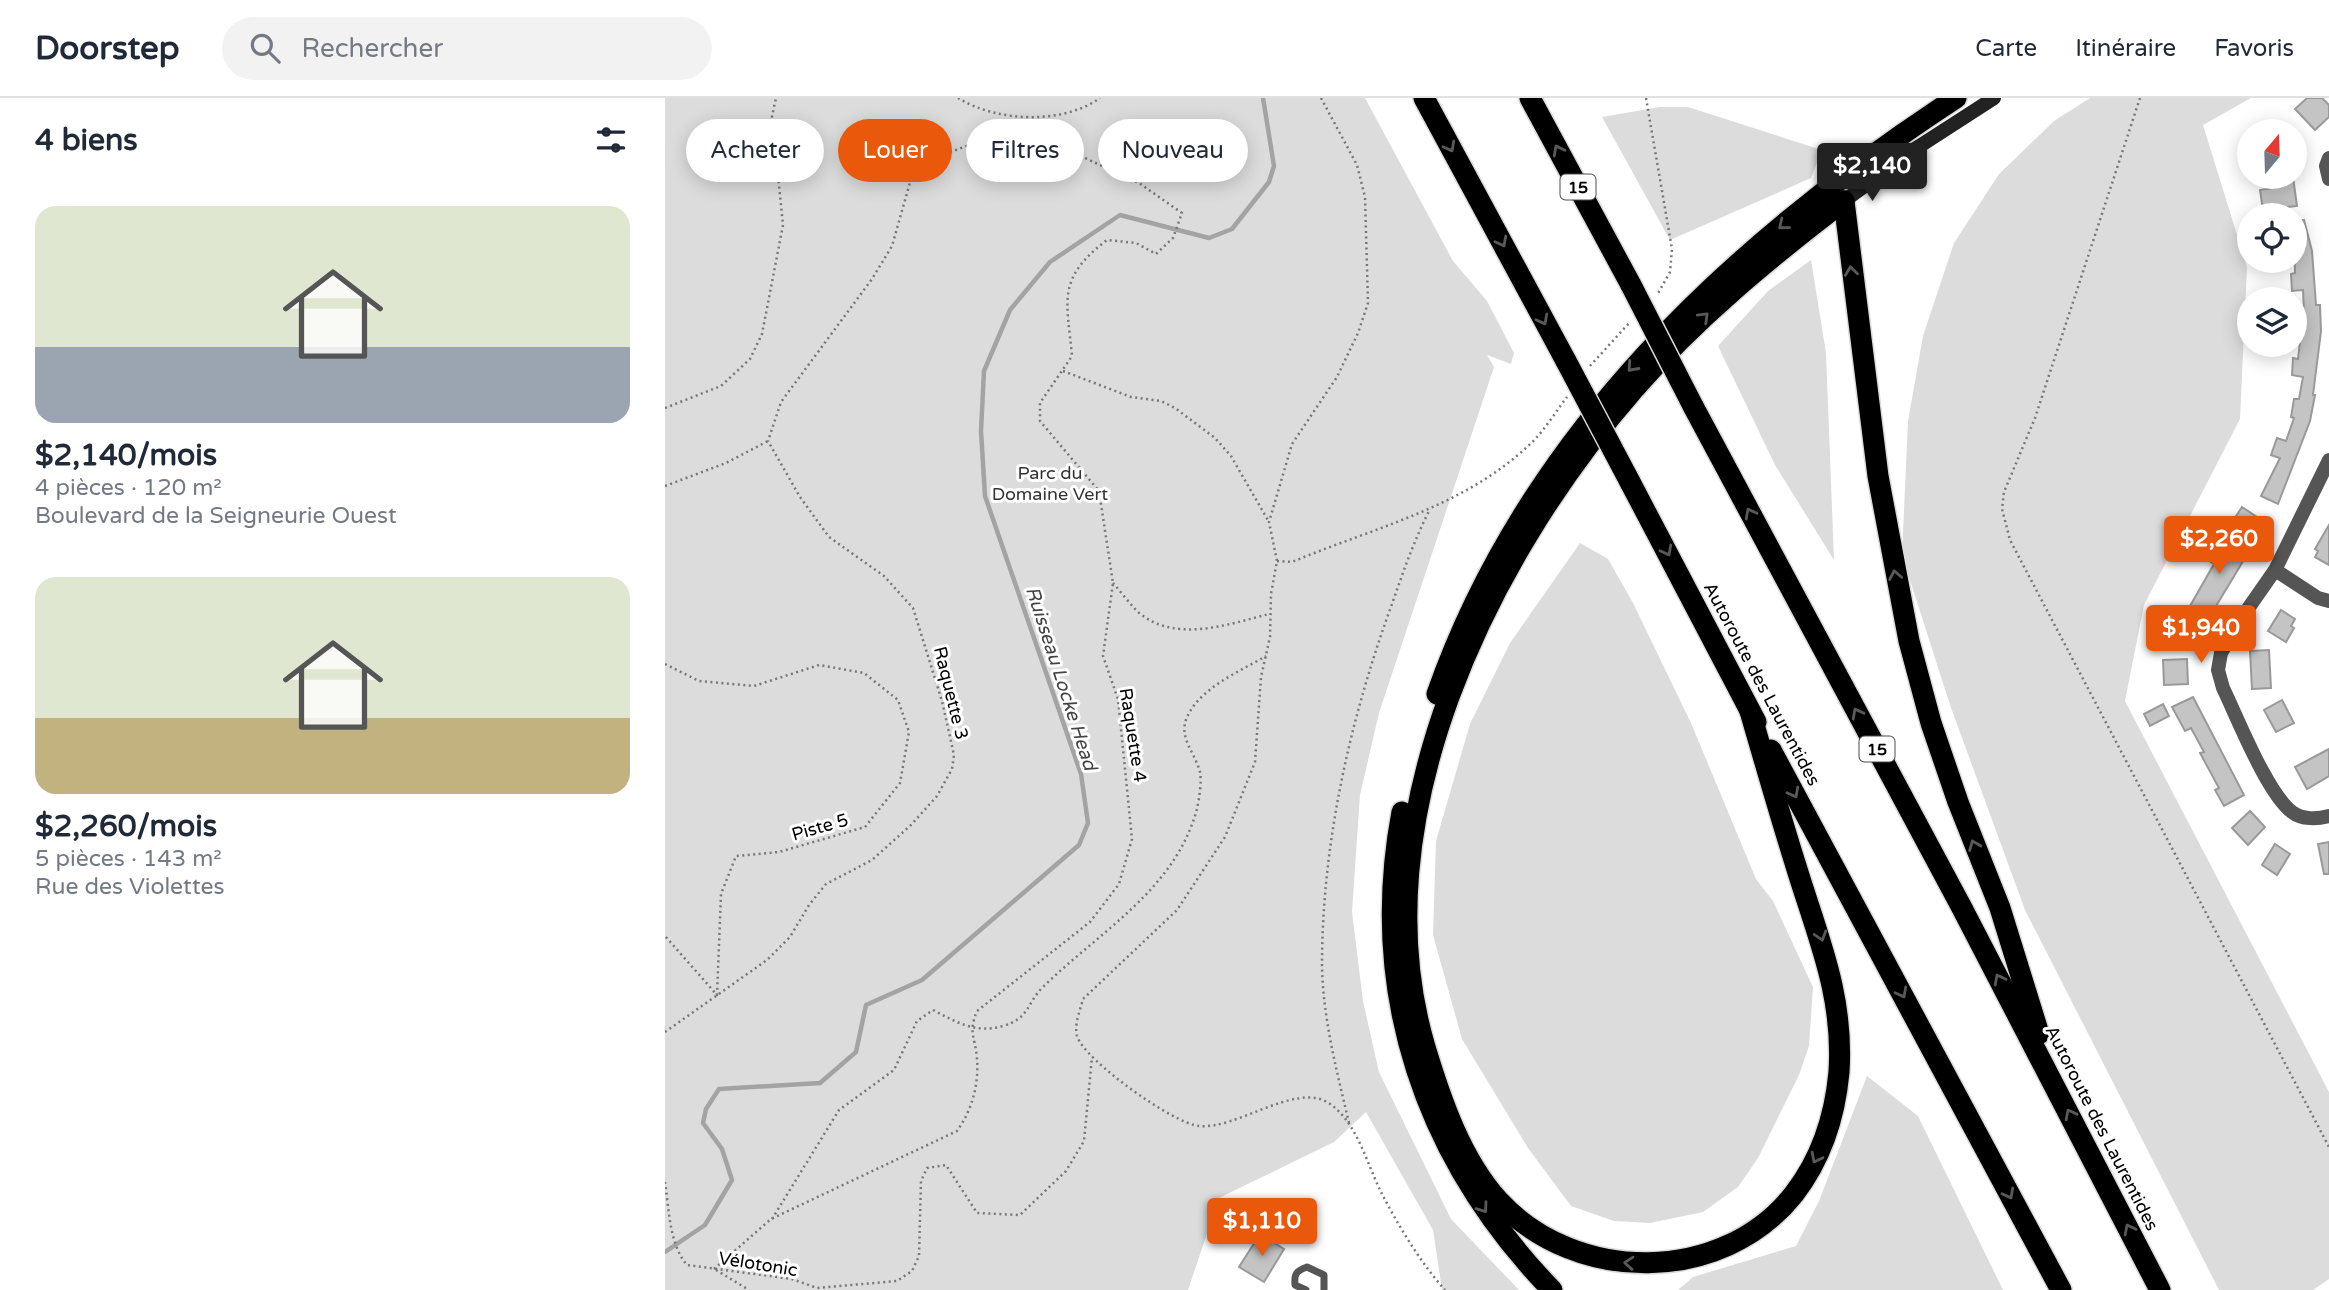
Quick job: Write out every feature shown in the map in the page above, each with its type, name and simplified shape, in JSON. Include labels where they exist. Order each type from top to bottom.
[{"type":"highway","name":"Autoroute des Laurentides","points":[[1424,98],[2061,1290]]},
{"type":"highway","name":"Autoroute des Laurentides","points":[[1530,98],[2053,1083],[2160,1290]]},
{"type":"highway","points":[[1552,1290],[1505,1238],[1461,1174],[1434,1120],[1409,1048],[1396,982],[1391,891],[1401,818],[1418,747],[1459,636],[1503,548],[1549,473],[1611,390],[1682,315],[1746,255],[1834,185],[1956,98]]},
{"type":"highway","points":[[1750,711],[1798,872],[1823,940],[1834,986],[1839,1069],[1826,1136],[1794,1194],[1761,1226],[1734,1242],[1701,1256],[1653,1264],[1621,1262],[1577,1253],[1537,1233],[1496,1197],[1466,1152],[1433,1072],[1417,1017],[1408,937],[1410,852],[1423,781],[1454,688],[1493,600],[1529,533],[1576,461],[1639,383],[1699,321],[1768,260],[1844,201]]},
{"type":"highway","points":[[1844,201],[1880,489],[1912,651],[1935,736],[2000,908],[2053,1083]]},
{"type":"main road","points":[[1844,201],[1915,149],[1994,98]]},
{"type":"street","points":[[2329,158],[2326,166],[2329,179]]},
{"type":"street","points":[[2329,460],[2276,570],[2238,623],[2221,653],[2218,670],[2223,688],[2278,797],[2294,814],[2309,818],[2329,816]]},
{"type":"street","points":[[2276,570],[2318,597],[2329,601]]},
{"type":"lane","points":[[1306,1290],[1295,1285],[1294,1276],[1297,1271],[1307,1267],[1324,1275],[1324,1290]]},
{"type":"path","points":[[665,408],[721,386],[750,359],[762,334],[783,225],[772,116],[776,98]]},
{"type":"path","points":[[958,98],[978,108],[1011,117],[1069,112],[1100,98]]},
{"type":"path","points":[[1269,522],[1292,444],[1337,377],[1359,333],[1368,303],[1365,197],[1357,165],[1335,118],[1321,98]]},
{"type":"path","points":[[1646,98],[1672,256],[1666,282],[1650,302]]},
{"type":"path","points":[[2140,98],[2035,418],[2009,473],[2002,509],[2010,540],[2329,1147]]},
{"type":"path","name":"Raquette 4","points":[[768,441],[781,402],[872,279],[892,246],[911,180],[930,160],[987,138],[1035,135],[1139,183],[1182,213],[1173,238],[1156,254],[1136,243],[1107,240],[1089,256],[1069,282],[1066,292],[1072,356],[1040,403],[1040,421],[1099,491],[1113,583],[1104,656],[1118,699],[1132,839],[1119,884],[1090,922],[977,1011],[970,1028]]},
{"type":"path","points":[[1585,373],[1633,319]]},
{"type":"path","points":[[1063,371],[1131,397],[1161,401],[1175,408],[1215,438],[1231,456],[1269,522],[1277,561],[1261,677],[1255,762],[1225,837],[1177,910],[1083,999],[1077,1019],[1077,1037],[1092,1057],[1181,1121],[1199,1126],[1215,1125],[1300,1098],[1315,1097],[1329,1103],[1350,1126]]},
{"type":"path","points":[[1277,561],[1292,562],[1430,509],[1473,487],[1532,442],[1568,395]]},
{"type":"path","points":[[665,486],[726,463],[768,441]]},
{"type":"path","name":"Raquette 3","points":[[665,1032],[767,960],[790,937],[809,905],[826,884],[872,860],[911,825],[937,796],[952,769],[954,755],[942,701],[913,608],[884,576],[829,537],[800,497],[768,441]]},
{"type":"path","points":[[1430,509],[1417,535],[1370,664],[1346,762],[1324,909],[1322,969],[1333,1057],[1350,1126],[1382,1194],[1445,1290]]},
{"type":"path","points":[[1113,583],[1140,613],[1170,626],[1204,631],[1271,614]]},
{"type":"path","points":[[771,1219],[839,1110],[894,1070],[917,1021],[933,1010],[970,1028],[1001,1027],[1024,1018],[1041,989],[1153,889],[1182,849],[1197,807],[1201,773],[1184,735],[1186,718],[1199,698],[1266,656]]},
{"type":"path","name":"Piste 5","points":[[665,664],[699,681],[754,686],[820,665],[864,673],[898,699],[909,732],[900,783],[866,827],[779,852],[736,856],[721,894],[717,995]]},
{"type":"path","points":[[665,936],[717,995]]},
{"type":"path","points":[[749,1290],[714,1269],[771,1219],[957,1131],[971,1110],[973,1100],[977,1059],[970,1028]]},
{"type":"path","name":"Vélotonic","points":[[665,1182],[673,1232],[680,1257],[687,1265],[792,1279],[817,1287],[897,1281],[912,1271],[919,1256],[921,1181],[927,1168],[946,1165],[977,1213],[1020,1216],[1066,1171],[1084,1141],[1092,1057]]},
{"type":"green space","name":"Parc du Domaine Vert","points":[[665,98],[1365,98],[1453,261],[1487,301],[1514,353],[1511,364],[1487,355],[1494,367],[1379,713],[1360,795],[1352,912],[1363,1001],[1379,1072],[1451,1219],[1519,1290],[1442,1290],[1433,1230],[1366,1112],[1334,1142],[1219,1198],[1188,1290],[665,1290]]},
{"type":"green space","points":[[2090,98],[2251,98],[2203,125],[2237,235],[2237,273],[2247,273],[2246,287],[2237,287],[2237,357],[2243,357],[2240,419],[2144,605],[2125,701],[2329,1092],[2329,1279],[2313,1290],[2219,1290],[2025,910],[1950,705],[1902,555],[1908,421],[1923,336],[1954,243],[1999,174],[2054,121]]},
{"type":"green space","points":[[1660,107],[1688,107],[1822,150],[1811,178],[1670,240],[1602,117]]},
{"type":"green space","points":[[1811,260],[1826,353],[1834,560],[1775,465],[1718,346],[1768,291]]},
{"type":"green space","points":[[1580,543],[1608,559],[1633,603],[1691,723],[1756,879],[1773,901],[1813,987],[1809,1046],[1799,1075],[1758,1158],[1738,1187],[1703,1212],[1650,1223],[1614,1221],[1571,1206],[1528,1148],[1462,1039],[1433,935],[1436,841],[1470,724],[1510,643]]},
{"type":"green space","points":[[1867,1076],[1918,1116],[2003,1290],[1678,1290],[1693,1277],[1796,1246],[1819,1201]]},
{"type":"building","points":[[2307,98],[2322,98],[2329,105],[2329,117],[2315,130],[2295,109]]},
{"type":"building","points":[[2295,189],[2297,203],[2262,203],[2260,190]]},
{"type":"building","points":[[2307,232],[2312,251],[2316,305],[2320,305],[2321,331],[2315,395],[2310,421],[2278,504],[2261,496],[2280,458],[2271,455],[2277,438],[2286,441],[2294,418],[2291,417],[2294,399],[2299,399],[2303,377],[2292,375],[2293,358],[2307,357],[2307,287],[2292,287],[2291,274],[2307,273]]},
{"type":"building","points":[[2242,507],[2266,523],[2213,611],[2205,606],[2191,644],[2169,636],[2178,610],[2186,613],[2221,547],[2229,552],[2241,530],[2231,524]]},
{"type":"building","points":[[2329,525],[2329,565],[2315,557],[2318,551],[2315,549]]},
{"type":"building","points":[[2281,610],[2295,619],[2291,626],[2294,628],[2286,642],[2268,631]]},
{"type":"building","points":[[2269,650],[2271,688],[2252,689],[2250,651]]},
{"type":"building","points":[[2187,659],[2188,684],[2164,685],[2163,660]]},
{"type":"building","points":[[2193,697],[2244,795],[2224,806],[2215,790],[2219,788],[2200,753],[2204,752],[2191,728],[2185,731],[2172,707]]},
{"type":"building","points":[[2282,700],[2294,723],[2276,732],[2264,710]]},
{"type":"building","points":[[2163,704],[2169,716],[2150,726],[2144,714]]},
{"type":"building","points":[[2329,749],[2329,776],[2307,789],[2295,767]]},
{"type":"building","points":[[2250,811],[2265,827],[2248,845],[2232,828]]},
{"type":"building","points":[[2329,842],[2329,874],[2324,874],[2318,844]]},
{"type":"building","points":[[2275,844],[2290,854],[2277,875],[2262,865]]},
{"type":"building","points":[[1260,1234],[1284,1249],[1264,1282],[1239,1267]]},
{"type":"waterway","name":"Ruisseau Locke Head","points":[[665,1252],[705,1225],[732,1180],[722,1149],[703,1123],[706,1109],[719,1089],[820,1083],[856,1052],[866,1005],[922,980],[1079,845],[1088,823],[1081,774],[985,496],[981,431],[984,371],[1010,310],[1050,262],[1120,215],[1209,238],[1232,229],[1269,182],[1274,166],[1263,98]]}]
